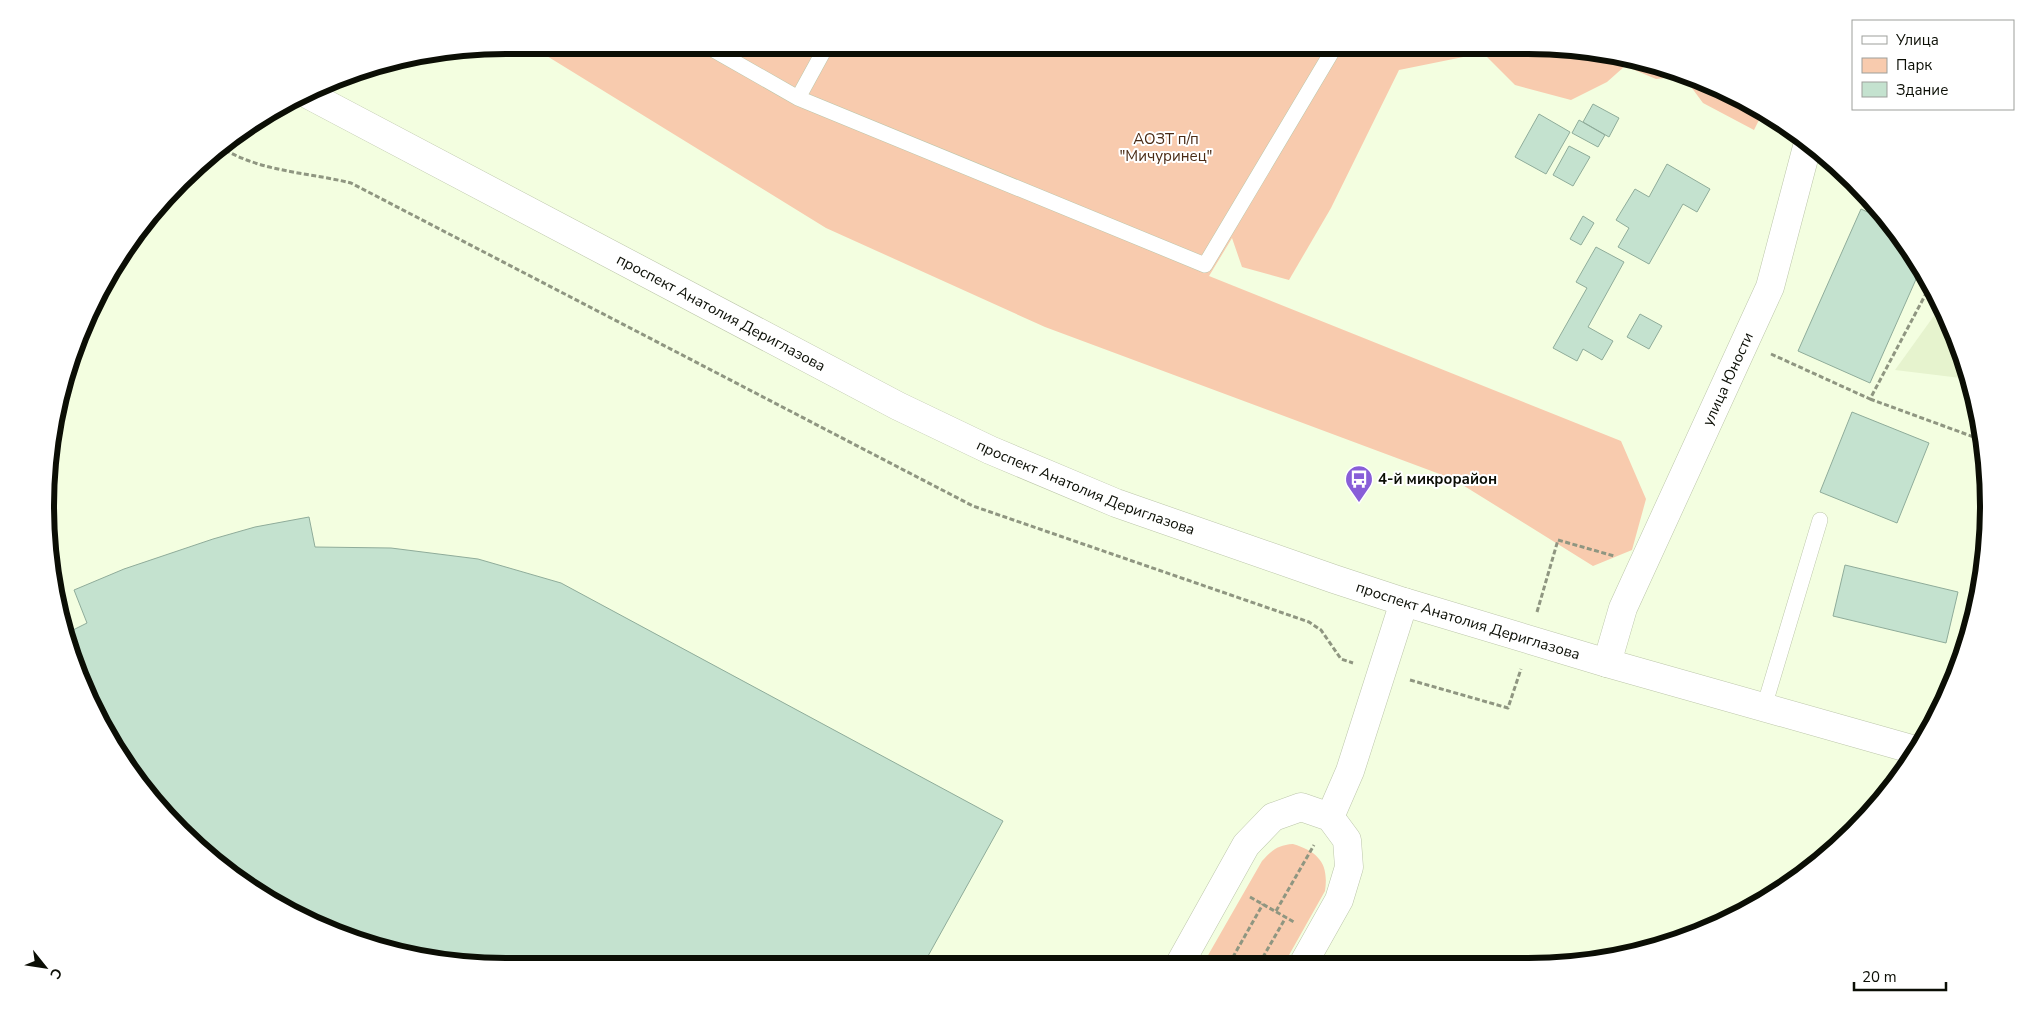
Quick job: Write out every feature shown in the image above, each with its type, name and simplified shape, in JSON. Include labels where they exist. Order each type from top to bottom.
[{"type":"main road","name":"проспект Анатолия Дериглазова","points":[[313,97],[898,406],[990,450],[1116,502],[1404,602],[1607,663],[1909,748]]},
{"type":"main road","name":"улица Юности","points":[[1607,663],[1623,608],[1770,287],[1806,150]]},
{"type":"main road","points":[[1330,817],[1350,771],[1404,602]]},
{"type":"main road","points":[[1182,958],[1246,845],[1273,817],[1300,806],[1330,817],[1347,840],[1349,867],[1339,900],[1306,958]]},
{"type":"lane","points":[[721,54],[798,98],[1205,265],[1331,54]]},
{"type":"lane","points":[[798,98],[822,54]]},
{"type":"lane","points":[[1764,707],[1820,520]]},
{"type":"path","points":[[1870,399],[1927,292]]},
{"type":"path","points":[[1745,343],[1870,399],[1975,437]]},
{"type":"path","points":[[1276,911],[1330,817]]},
{"type":"path","points":[[1225,883],[1319,936]]},
{"type":"path","points":[[1232,958],[1263,904]]},
{"type":"path","points":[[1262,958],[1286,917]]},
{"type":"shaded area","points":[[1937,312],[1961,378],[1895,370]]},
{"type":"green space","name":"АОЗТ п/п \"Мичуринец\"","points":[[544,54],[1478,54],[1399,70],[1331,208],[1289,280],[1242,267],[1232,238],[1209,276],[1621,441],[1646,499],[1632,550],[1593,566],[1453,479],[1045,327],[826,228]]},
{"type":"green space","points":[[1484,54],[1558,55],[1587,58],[1616,62],[1671,77],[1656,79],[1625,66],[1607,82],[1571,100],[1515,85]]},
{"type":"green space","points":[[1689,84],[1728,100],[1760,118],[1754,130],[1703,103]]},
{"type":"green space","points":[[1293,844],[1316,855],[1323,866],[1326,882],[1325,891],[1287,958],[1206,958],[1262,861],[1276,849]]},
{"type":"building","points":[[1593,104],[1619,118],[1609,137],[1583,122]]},
{"type":"building","points":[[1539,114],[1570,132],[1546,174],[1515,157]]},
{"type":"building","points":[[1579,120],[1605,135],[1598,147],[1572,133]]},
{"type":"building","points":[[1569,146],[1590,157],[1573,186],[1553,175]]},
{"type":"building","points":[[1667,164],[1710,189],[1697,212],[1683,204],[1649,264],[1618,247],[1629,228],[1616,220],[1635,189],[1649,197]]},
{"type":"building","points":[[1861,209],[1874,215],[1917,276],[1870,383],[1798,351]]},
{"type":"building","points":[[1583,216],[1594,223],[1581,245],[1570,239]]},
{"type":"building","points":[[1596,247],[1624,262],[1588,327],[1613,341],[1602,360],[1583,349],[1577,361],[1553,348],[1587,288],[1576,282]]},
{"type":"building","points":[[1640,314],[1662,326],[1649,349],[1627,337]]},
{"type":"building","points":[[1852,412],[1929,443],[1897,523],[1820,492]]},
{"type":"building","points":[[309,517],[315,547],[391,548],[478,559],[561,583],[1003,821],[927,958],[476,957],[418,950],[389,943],[333,924],[280,898],[231,865],[186,826],[166,804],[147,781],[114,732],[88,679],[71,631],[87,623],[74,590],[124,569],[255,527]]},
{"type":"building","points":[[1845,565],[1958,592],[1946,643],[1833,616]]},
{"type":"place","name":"4-й микрорайон","points":[[1359,503]]}]
